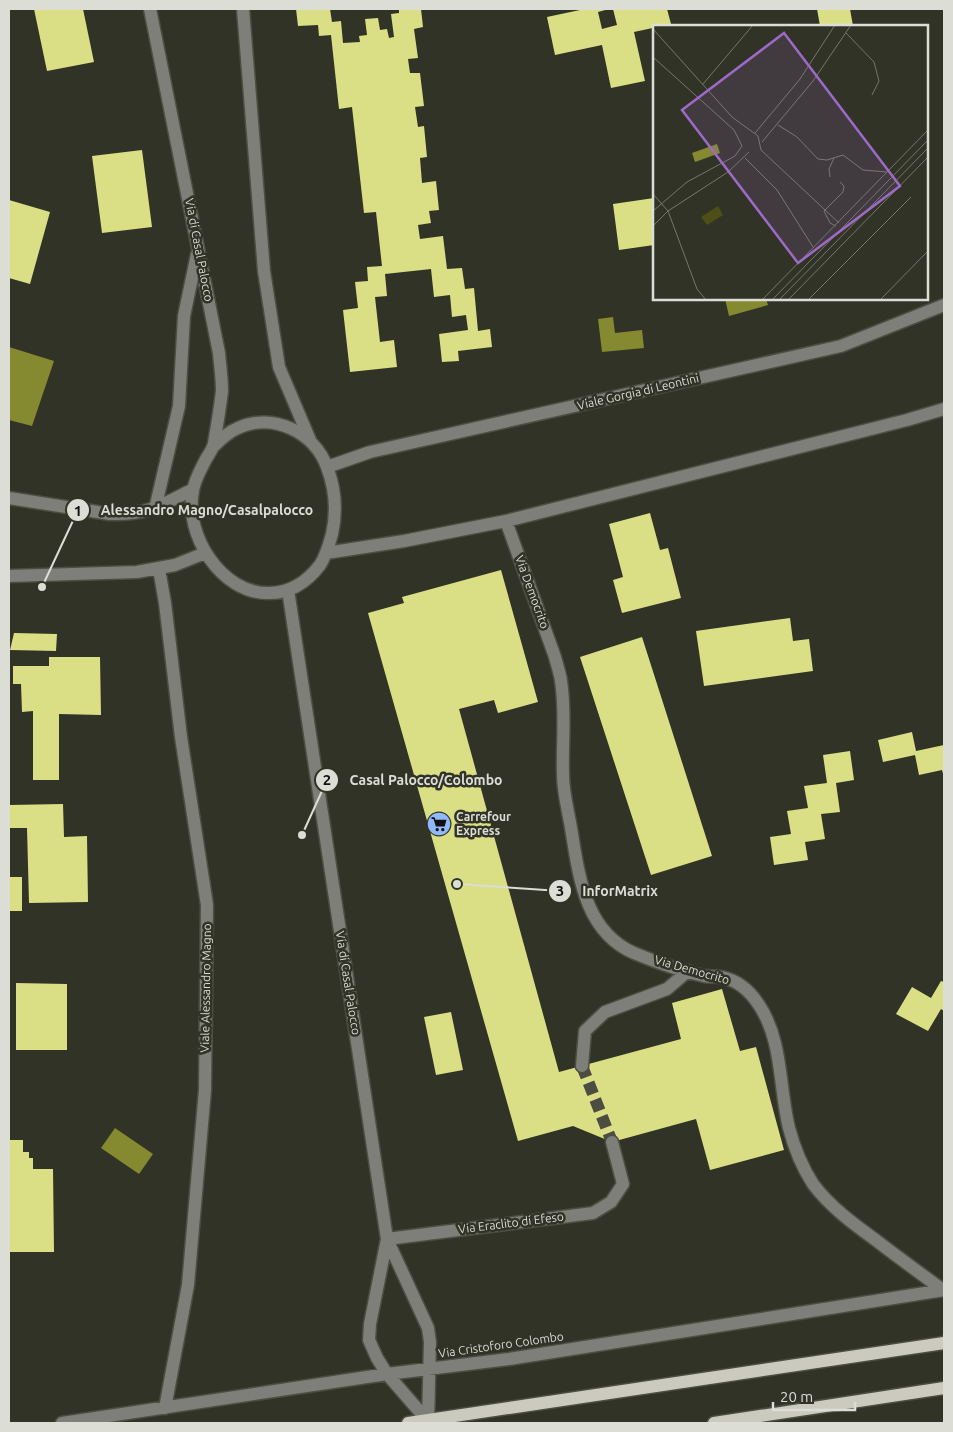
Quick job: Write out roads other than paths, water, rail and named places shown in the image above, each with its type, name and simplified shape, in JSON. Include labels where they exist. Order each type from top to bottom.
[{"type":"main road","points":[[408,1423],[427,1422],[944,1343]]},
{"type":"main road","points":[[714,1423],[944,1388]]},
{"type":"street","name":"Via di Casal Palocco","points":[[150,9],[219,353],[222,389],[214,446],[193,489]]},
{"type":"street","points":[[193,489],[191,511],[193,523],[205,553],[226,576],[246,589],[266,593],[288,590],[302,584],[313,574],[326,553],[333,529],[335,508],[332,488],[327,466],[311,442],[279,367],[264,271],[243,9]]},
{"type":"street","points":[[155,509],[179,406],[184,316],[198,249]]},
{"type":"street","name":"Viale Gorgia di Leontini","points":[[327,466],[380,450],[841,346],[944,305]]},
{"type":"street","points":[[326,553],[404,541],[506,521],[944,409]]},
{"type":"street","points":[[214,446],[237,428],[266,422],[290,427],[311,442]]},
{"type":"street","points":[[9,498],[110,514],[132,514],[155,509],[193,489]]},
{"type":"street","name":"Via Democrito","points":[[506,521],[556,657],[561,680],[563,777],[579,877],[589,908],[602,928],[619,944],[632,952],[704,976],[722,978],[738,983],[750,993],[768,1021],[777,1052],[789,1127],[806,1172],[815,1186],[850,1221],[944,1290]]},
{"type":"street","points":[[9,576],[100,574],[159,569],[205,553]]},
{"type":"street","name":"Viale Alessandro Magno","points":[[159,569],[165,603],[181,737],[207,905],[205,1090],[188,1284],[165,1408]]},
{"type":"street","name":"Via di Casal Palocco","points":[[288,590],[387,1239],[428,1328],[430,1342],[427,1422]]},
{"type":"street","points":[[582,1066],[585,1031],[605,1012],[667,989],[688,971]]},
{"type":"street","name":"Via Eraclito di Efeso","points":[[387,1239],[593,1213],[611,1202],[623,1184],[612,1142]]},
{"type":"street","points":[[387,1239],[369,1335],[372,1350],[387,1374],[427,1422]]},
{"type":"street","name":"Via Cristoforo Colombo","points":[[62,1423],[387,1374],[519,1358],[944,1290]]},
{"type":"tunnel","points":[[582,1066],[612,1142]]},
{"type":"place","name":"Alessandro Magno/Casalpalocco","points":[[42,587]]},
{"type":"place","name":"Carrefour Express","points":[[439,824]]},
{"type":"place","name":"Casal Palocco/Colombo","points":[[302,835]]},
{"type":"place","name":"InforMatrix","points":[[457,884]]}]
